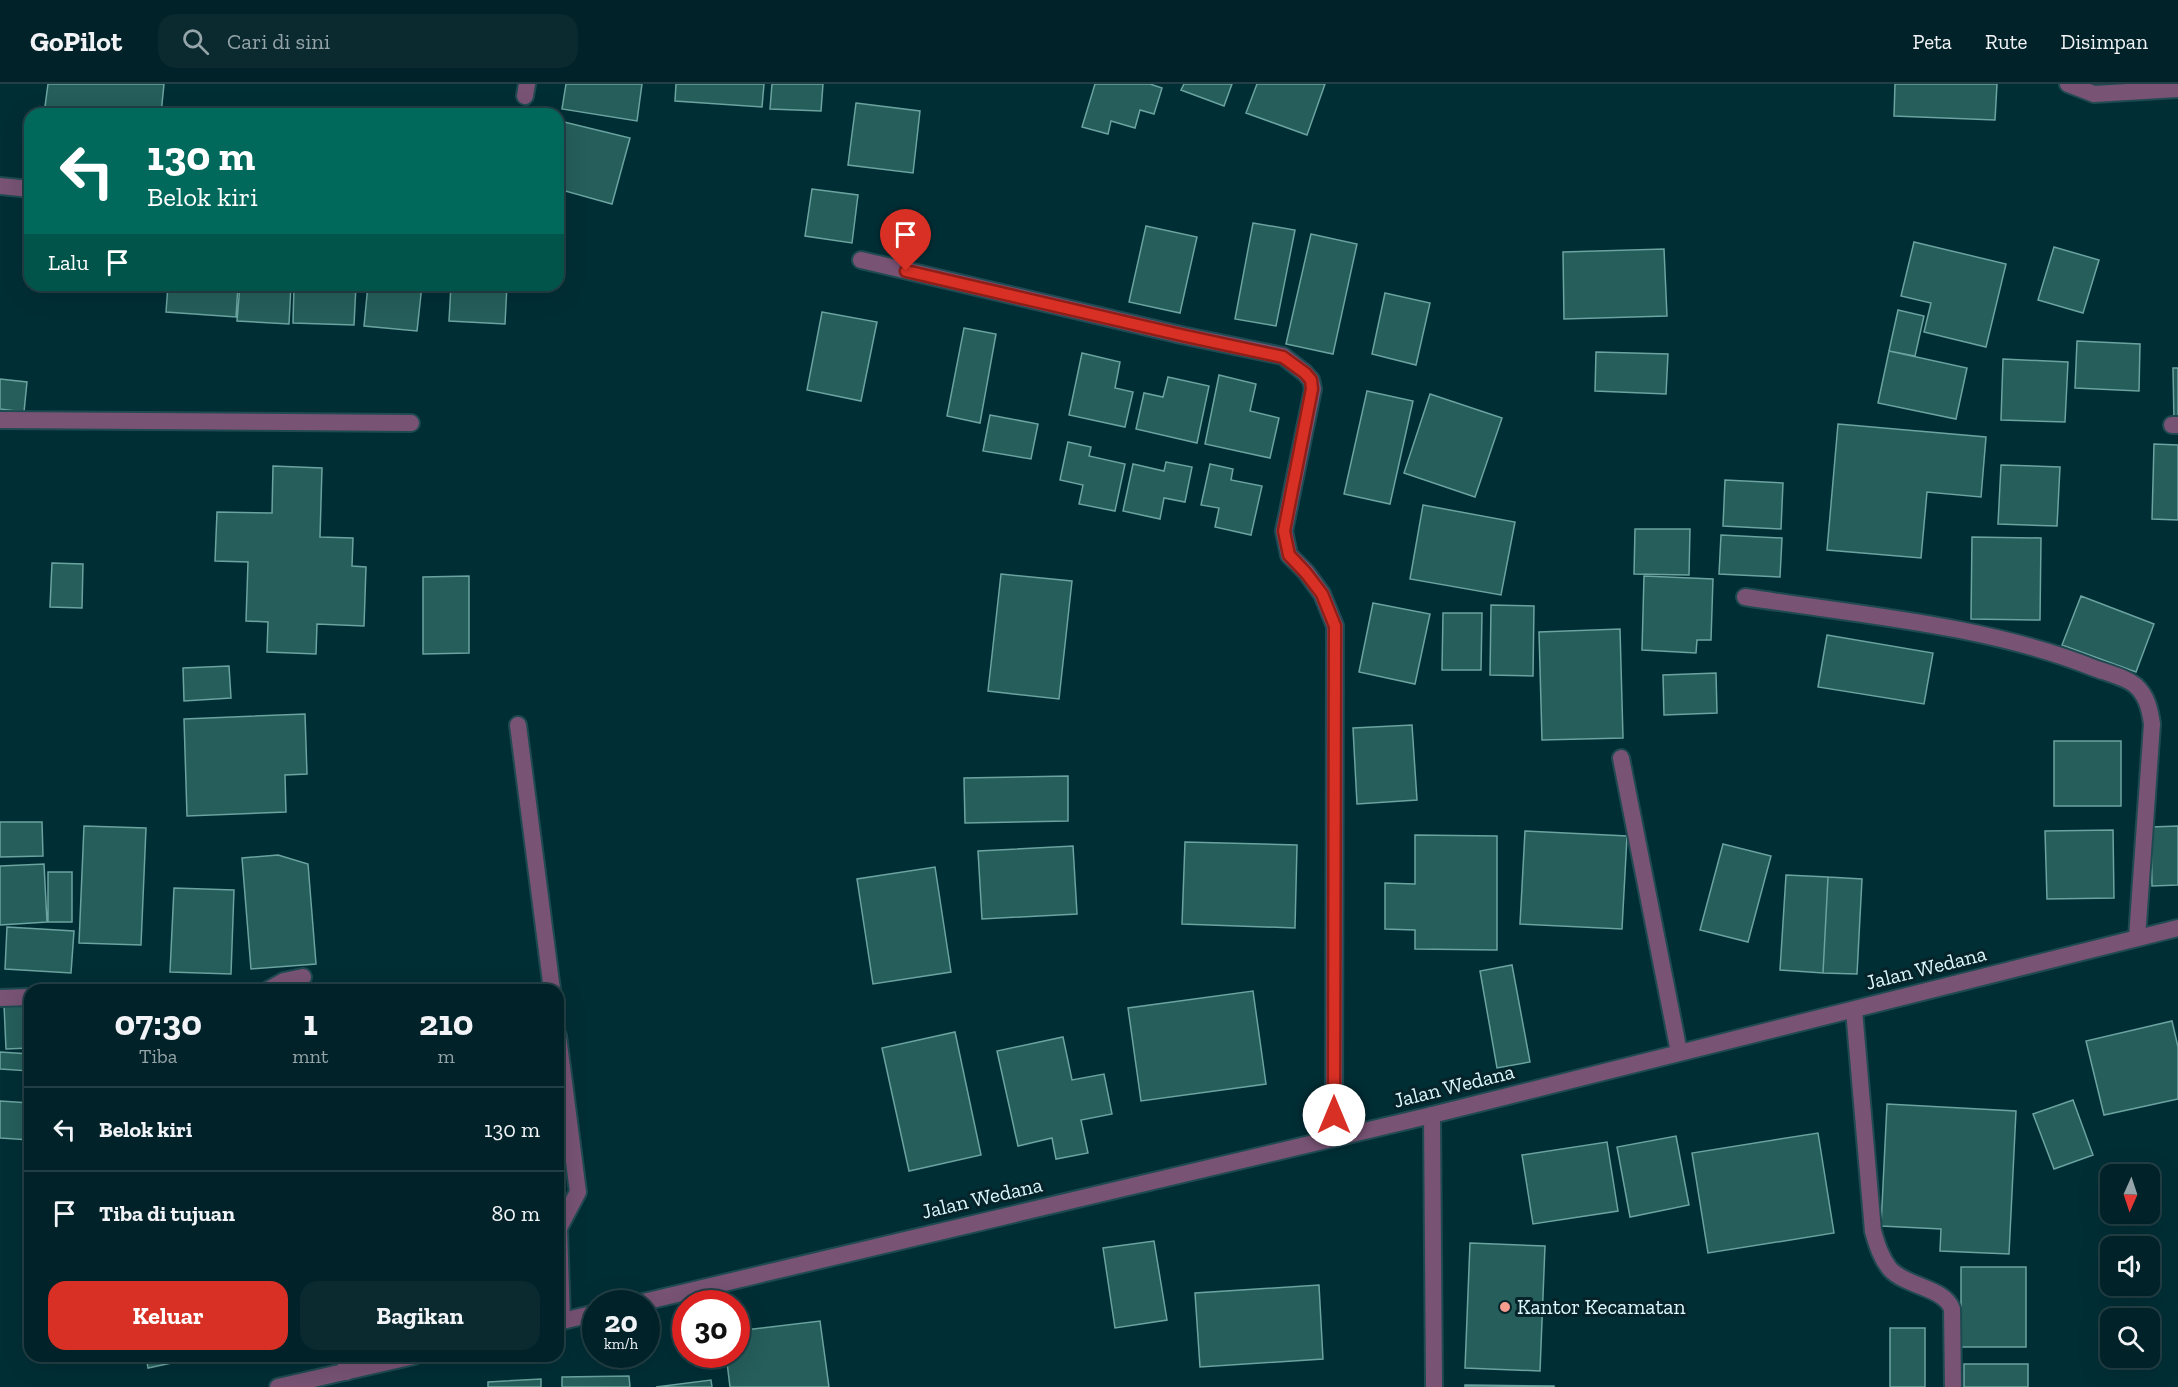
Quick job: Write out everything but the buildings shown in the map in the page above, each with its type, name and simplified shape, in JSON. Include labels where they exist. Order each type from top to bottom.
[{"type":"street","points":[[2068,84],[2094,94],[2178,89]]},
{"type":"street","points":[[0,186],[24,188]]},
{"type":"street","points":[[861,261],[1283,357],[1311,380],[1312,389],[1284,531],[1289,555],[1322,594],[1335,626],[1334,1138]]},
{"type":"street","points":[[0,420],[411,423]]},
{"type":"street","points":[[1745,597],[1980,633],[2078,661],[2128,681],[2137,687],[2149,707],[2152,724],[2137,938]]},
{"type":"street","points":[[518,725],[551,984]]},
{"type":"street","points":[[1621,758],[1679,1052]]},
{"type":"street","name":"Jalan Wedana","points":[[660,1298],[1432,1115],[2178,928]]},
{"type":"street","points":[[279,984],[303,977]]},
{"type":"street","points":[[0,998],[24,997]]},
{"type":"street","points":[[1854,1010],[1873,1231],[1877,1247],[1891,1270],[1944,1297],[1950,1304],[1952,1309],[1953,1387]]},
{"type":"street","points":[[564,1083],[578,1192],[564,1219]]},
{"type":"street","points":[[1432,1115],[1434,1387]]},
{"type":"street","points":[[564,1320],[582,1316]]},
{"type":"street","points":[[278,1387],[346,1364],[363,1362]]},
{"type":"place","name":"Kantor Kecamatan","points":[[1505,1307]]},
{"type":"route","points":[[906,271],[1283,357],[1311,380],[1312,389],[1284,531],[1289,555],[1322,594],[1335,626],[1334,1115]]}]
